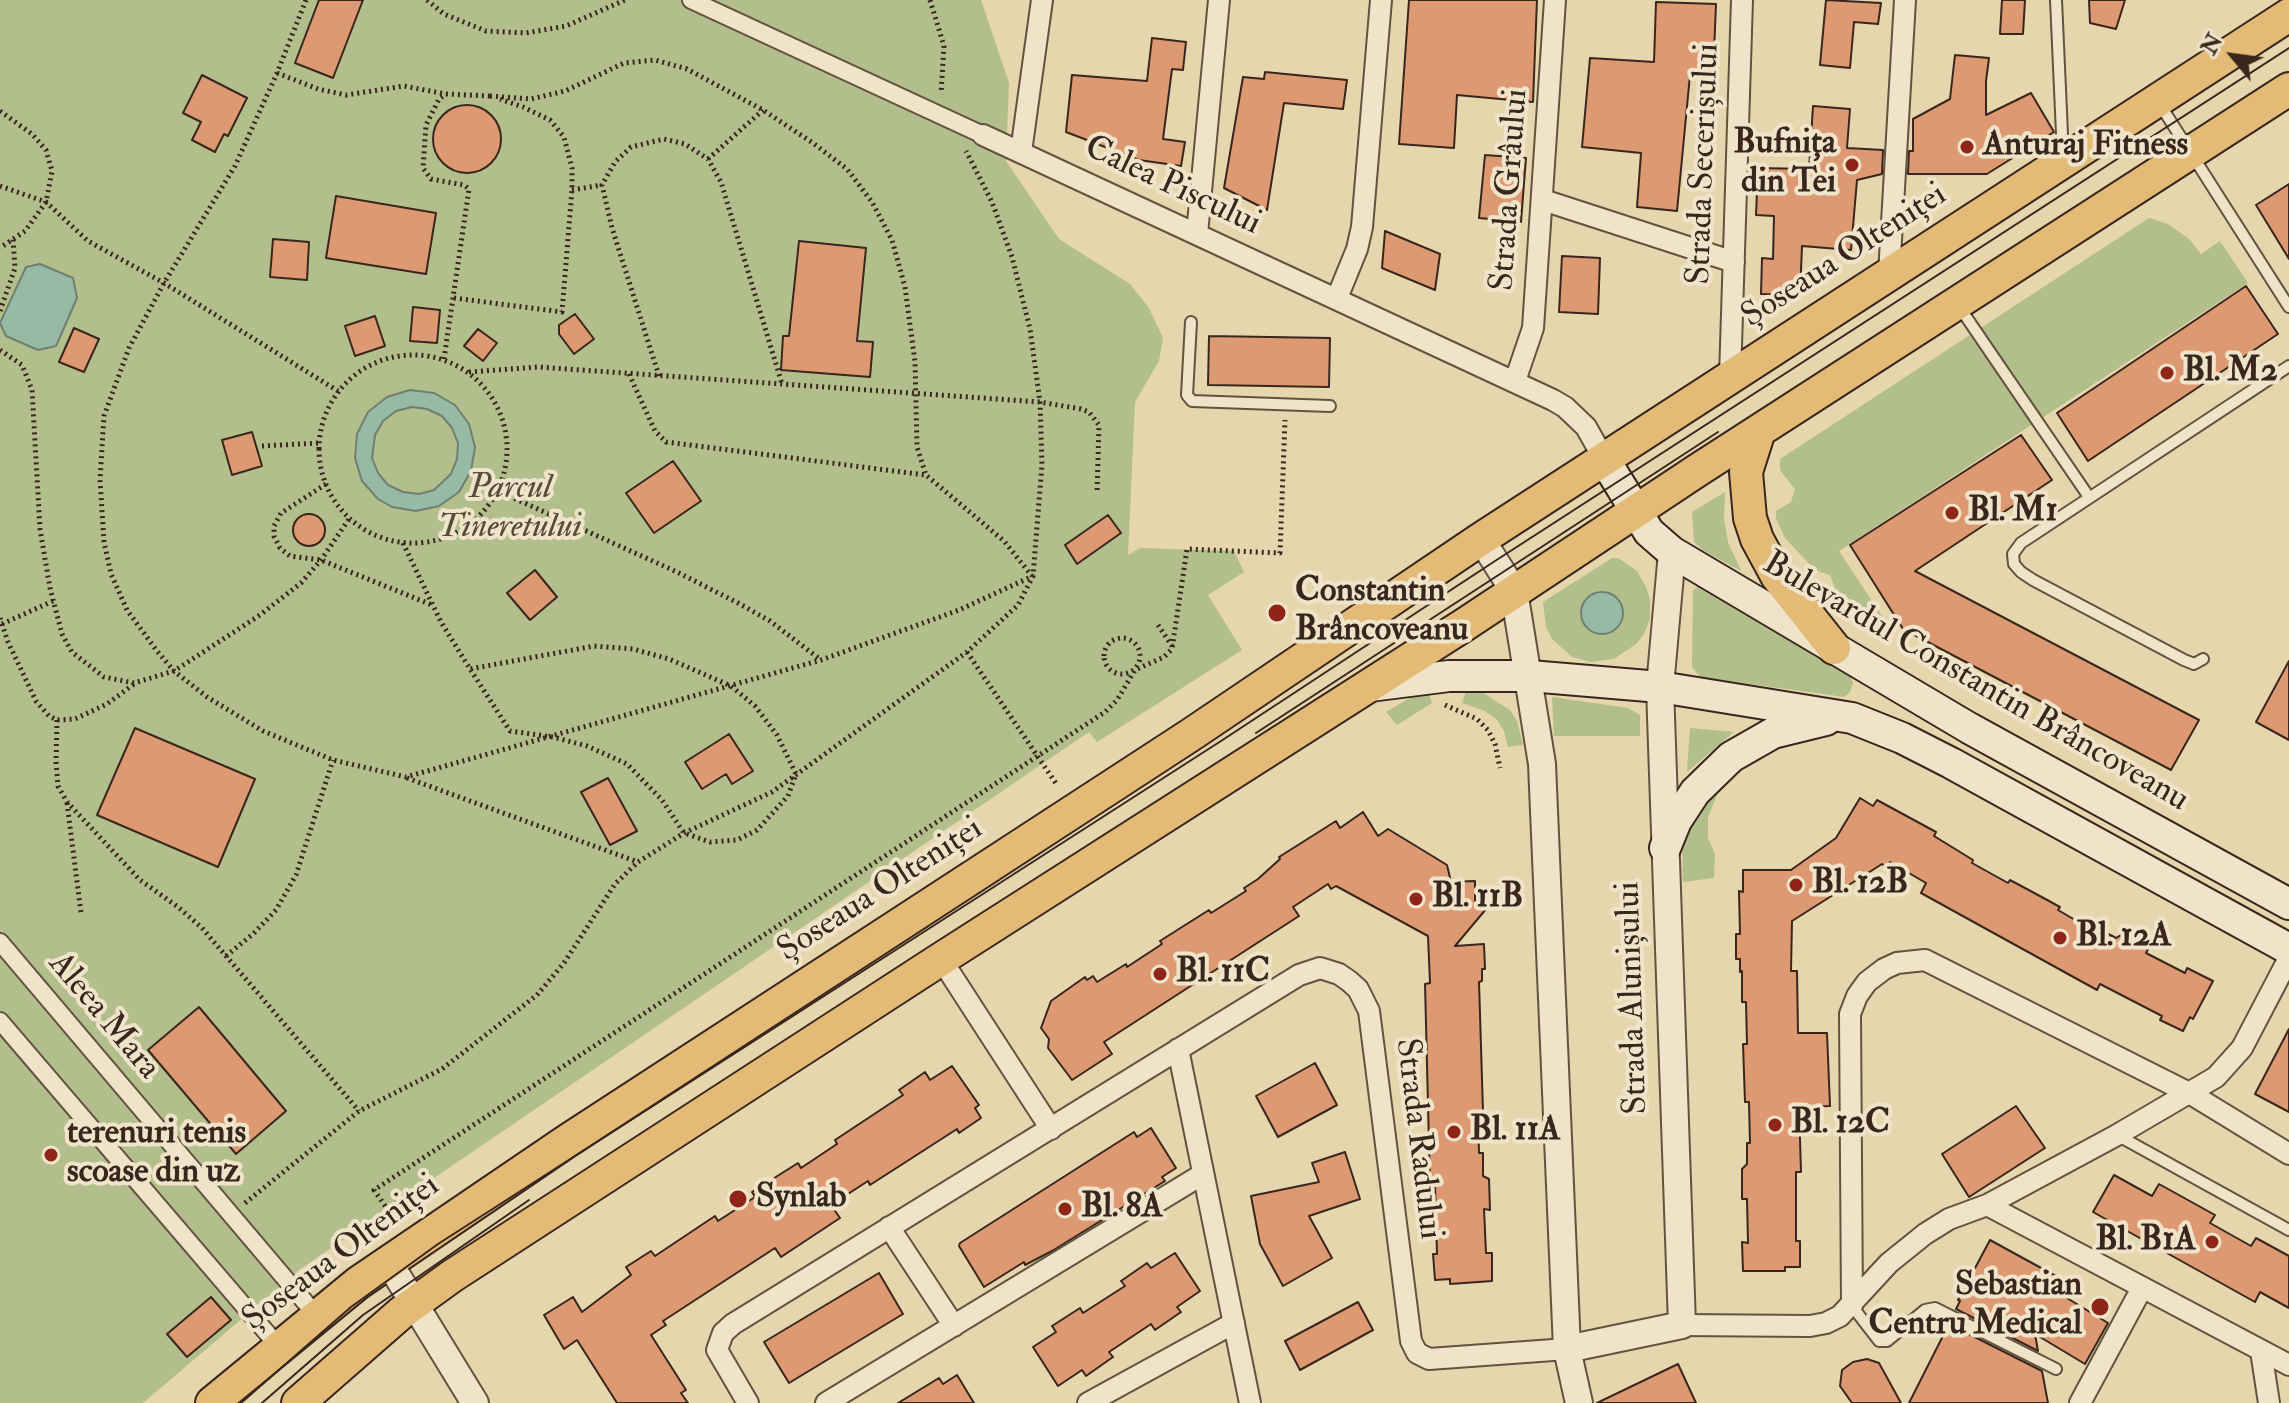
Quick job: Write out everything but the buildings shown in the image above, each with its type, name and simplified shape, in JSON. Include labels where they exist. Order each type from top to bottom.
[{"type":"main road","name":"Șoseaua Olteniței","points":[[212,1403],[316,1315],[388,1261],[729,1034],[1192,734],[1481,539],[2289,15]]},
{"type":"main road","points":[[298,1403],[414,1303],[594,1182],[1368,686],[2289,89]]},
{"type":"main road","points":[[1759,431],[1746,472],[1748,507],[1757,539],[1777,576],[1834,648]]},
{"type":"main road","points":[[1604,459],[1635,512]]},
{"type":"main road","name":"Bulevardul Constantin Brâncoveanu","points":[[1635,512],[1649,532],[1672,552],[1969,728],[2289,904]]},
{"type":"main road","points":[[1368,686],[1449,676],[1530,676],[1660,687],[1852,718],[1902,738],[1951,763],[2289,949]]},
{"type":"main road","points":[[1665,848],[1676,821],[1695,792],[1731,757],[1751,743],[1795,725],[1852,718]]},
{"type":"street","name":"Calea Piscului","points":[[691,0],[1515,381],[1565,407],[1586,427],[1604,459]]},
{"type":"street","points":[[1021,152],[1042,0]]},
{"type":"street","points":[[1197,234],[1219,0]]},
{"type":"street","points":[[1337,298],[1357,249],[1362,227],[1381,0]]},
{"type":"street","name":"Strada Grâului","points":[[1515,381],[1533,328],[1555,0]]},
{"type":"street","name":"Strada Secerișului","points":[[1730,377],[1742,0]]},
{"type":"street","points":[[1889,274],[1905,0]]},
{"type":"street","points":[[1543,200],[1734,262]]},
{"type":"street","points":[[1481,539],[1514,591],[1542,764],[1567,1349],[1579,1403]]},
{"type":"street","name":"Strada Alunișului","points":[[1672,552],[1660,687],[1682,1325]]},
{"type":"street","name":"Aleea Mara","points":[[0,942],[316,1315]]},
{"type":"street","points":[[1567,1349],[1682,1325],[1810,1326],[1840,1316],[1905,1248],[1949,1219],[1987,1205],[2191,1094],[2216,1077],[2234,1059],[2289,958]]},
{"type":"street","points":[[941,959],[1051,1129]]},
{"type":"street","points":[[1852,1306],[1850,1014],[1867,982],[1884,969],[1908,960],[1925,960],[2191,1094],[2289,1154]]},
{"type":"street","name":"Strada Radului","points":[[748,1403],[719,1357],[718,1342],[733,1324],[1310,970],[1330,970],[1349,981],[1358,989],[1369,1011],[1411,1341],[1417,1353],[1429,1359],[1567,1349]]},
{"type":"street","points":[[0,1021],[279,1347]]},
{"type":"street","points":[[1178,1049],[1250,1403]]},
{"type":"street","points":[[826,1403],[1203,1174]]},
{"type":"street","points":[[1987,1205],[2289,1365]]},
{"type":"street","points":[[889,1227],[954,1326]]},
{"type":"street","points":[[388,1261],[475,1403]]},
{"type":"street","points":[[2080,1403],[2142,1288]]},
{"type":"street","points":[[1088,1403],[1234,1323]]},
{"type":"street","points":[[2261,1351],[2269,1403]]},
{"type":"lane","points":[[2056,0],[2064,162]]},
{"type":"lane","points":[[2157,101],[2289,307]]},
{"type":"lane","points":[[1957,303],[2089,497]]},
{"type":"lane","points":[[1191,322],[1187,395],[1192,401],[1330,406]]},
{"type":"lane","points":[[2203,659],[2194,664],[2184,660],[2033,580],[2014,564],[2013,554],[2021,543],[2289,366]]},
{"type":"lane","points":[[2117,1135],[2289,1230]]},
{"type":"lane","points":[[1852,1306],[1879,1341],[1887,1341],[1925,1310],[1935,1308],[2056,1369]]},
{"type":"path","points":[[306,0],[235,166],[164,283],[129,348],[104,416],[100,480],[104,542],[111,574],[127,610],[174,671],[207,697],[263,731],[333,760],[406,777],[638,862]]},
{"type":"path","points":[[427,0],[444,14],[486,31],[526,33],[566,26],[625,0]]},
{"type":"path","points":[[231,1214],[359,1111],[442,1069],[537,995],[564,963],[615,884],[638,862],[684,833],[772,792],[967,652],[1018,605],[1033,576],[1042,465],[1040,402],[1030,329],[1012,257],[992,202],[968,155],[938,114],[944,46],[930,0]]},
{"type":"path","points":[[277,73],[318,89],[346,95],[404,86],[446,94],[531,99],[565,91],[624,63],[655,60],[687,69],[763,110],[813,143],[847,169],[872,202],[892,240],[905,287],[915,362],[917,447],[926,475],[1004,541],[1033,576]]},
{"type":"path","points":[[444,359],[469,189],[464,185],[431,179],[423,168],[426,125],[439,99],[446,94]]},
{"type":"path","points":[[454,298],[562,312],[572,190],[572,168],[564,137],[550,120],[490,96]]},
{"type":"path","points":[[708,159],[763,110]]},
{"type":"path","points":[[0,111],[32,134],[46,150],[52,171],[46,202],[25,231],[0,248]]},
{"type":"path","points":[[659,376],[612,228],[602,185],[615,162],[631,147],[664,139],[685,144],[708,159],[721,182],[782,384]]},
{"type":"path","points":[[572,190],[602,185]]},
{"type":"path","points":[[0,186],[46,202],[88,241],[164,283],[338,391]]},
{"type":"path","points":[[0,311],[15,268],[13,239]]},
{"type":"path","points":[[0,350],[22,365],[32,390],[40,529],[62,634],[72,652],[104,677],[134,683]]},
{"type":"path","points":[[415,354],[444,359],[469,372],[488,390],[501,413],[507,439],[507,465],[498,491],[481,514],[459,532],[432,542],[403,543],[375,535],[349,519],[326,484],[320,464],[319,443],[325,415],[338,391],[360,370],[386,358],[415,354]]},
{"type":"path","points":[[469,372],[538,367],[1040,402],[1081,409],[1096,419],[1099,425],[1097,494]]},
{"type":"path","points":[[629,374],[655,431],[666,442],[926,475]]},
{"type":"path","points":[[392,1216],[374,1190],[1105,712],[1117,700],[1135,670],[1140,658],[1137,646],[1127,638],[1109,643],[1103,654],[1104,661],[1111,672],[1123,675],[1135,670],[1169,653],[1187,549],[1280,553],[1285,418]]},
{"type":"path","points":[[262,446],[319,443]]},
{"type":"path","points":[[326,484],[281,513],[274,526],[274,536],[280,548],[290,556],[321,560],[433,605]]},
{"type":"path","points":[[498,491],[738,603],[770,621],[821,660]]},
{"type":"path","points":[[53,601],[1,621],[36,701],[49,716],[57,720],[75,719],[107,704],[134,683],[174,671],[260,615],[301,583],[349,519]]},
{"type":"path","points":[[403,543],[433,605],[470,669],[510,731],[587,746],[627,764],[662,800],[684,833],[710,842],[737,840],[757,830],[788,796],[796,774],[777,735],[755,706],[731,686],[669,659],[633,649],[594,646],[470,669]]},
{"type":"path","points":[[406,777],[821,660],[959,610],[1033,576]]},
{"type":"path","points":[[1158,625],[1172,646]]},
{"type":"path","points":[[967,652],[1057,785]]},
{"type":"path","points":[[1441,703],[1477,719],[1488,730],[1495,744],[1500,768]]},
{"type":"path","points":[[57,720],[58,786],[67,802],[140,880],[202,928],[359,1111]]},
{"type":"path","points":[[226,956],[276,910],[296,875],[333,760]]},
{"type":"path","points":[[67,802],[81,913]]},
{"type":"green space","name":"Parcul Tineretului","points":[[0,0],[981,0],[1009,83],[1006,161],[1059,239],[1130,284],[1149,308],[1163,338],[1159,361],[1135,402],[1128,555],[1140,548],[1234,551],[1244,572],[1208,595],[1242,650],[1097,742],[1089,732],[299,1270],[143,1403],[0,1403]]},
{"type":"green space","points":[[2149,218],[2168,224],[2189,239],[2201,254],[2220,241],[2248,283],[1839,551],[1886,622],[1881,632],[1837,594],[1830,575],[1815,570],[1785,538],[1776,511],[1791,502],[1795,489],[1780,470],[1780,459]]},
{"type":"green space","points":[[1725,492],[1724,519],[1728,542],[1741,571],[1704,551],[1694,542],[1692,512]]},
{"type":"green space","points":[[1612,558],[1618,558],[1637,571],[1646,587],[1650,599],[1650,619],[1644,634],[1636,644],[1614,659],[1591,662],[1572,657],[1552,639],[1546,627],[1543,602]]},
{"type":"green space","points":[[1703,586],[1849,673],[1853,683],[1850,692],[1844,697],[1700,677],[1692,667],[1693,591]]},
{"type":"green space","points":[[1467,689],[1485,694],[1510,710],[1517,721],[1523,745],[1508,747],[1497,720],[1485,711],[1462,703]]},
{"type":"green space","points":[[1422,691],[1429,694],[1432,703],[1397,725],[1386,712]]},
{"type":"green space","points":[[1552,697],[1628,708],[1640,715],[1640,736],[1554,736]]},
{"type":"green space","points":[[1690,728],[1734,732],[1687,772]]},
{"type":"green space","points":[[1719,790],[1708,817],[1708,838],[1715,854],[1714,878],[1683,882],[1682,845],[1686,820]]},
{"type":"shaded area","points":[[40,264],[73,278],[77,298],[56,346],[38,350],[6,336],[0,323],[26,267]]},
{"type":"shaded area","points":[[410,390],[434,393],[455,405],[469,424],[475,447],[471,471],[459,492],[439,506],[416,511],[392,507],[378,499],[362,481],[355,458],[357,434],[368,412],[387,397]],"holes":[[[412,407],[442,416],[452,428],[458,443],[457,459],[451,474],[434,490],[419,494],[403,492],[388,485],[378,473],[372,458],[375,435],[383,421],[396,411]]]},
{"type":"shaded area","points":[[1602,592],[1617,598],[1623,613],[1617,628],[1602,634],[1587,628],[1581,613],[1587,598]]},
{"type":"tram line","points":[[241,1403],[351,1307],[438,1244],[1221,741],[2289,48]]},
{"type":"tram line","points":[[1256,733],[1718,432]]},
{"type":"tram line","points":[[262,1403],[363,1315],[529,1200]]},
{"type":"place","name":"Anturaj Fitness","points":[[1967,147]]},
{"type":"place","name":"Bufnița din Tei","points":[[1852,165]]},
{"type":"place","name":"Bl. M2","points":[[2167,373]]},
{"type":"place","name":"Bl. M1","points":[[1952,513]]},
{"type":"place","name":"Constantin Brâncoveanu","points":[[1277,613]]},
{"type":"place","name":"Bl. 12B","points":[[1796,885]]},
{"type":"place","name":"Bl. 11B","points":[[1416,899]]},
{"type":"place","name":"Bl. 12A","points":[[2060,938]]},
{"type":"place","name":"Bl. 11C","points":[[1160,974]]},
{"type":"place","name":"Bl. 12C","points":[[1775,1125]]},
{"type":"place","name":"Bl. 11A","points":[[1454,1132]]},
{"type":"place","name":"terenuri tenis scoase din uz","points":[[51,1155]]},
{"type":"place","name":"Synlab","points":[[738,1199]]},
{"type":"place","name":"Bl. 8A","points":[[1065,1209]]},
{"type":"place","name":"Bl. B1A","points":[[2212,1242]]},
{"type":"place","name":"Sebastian Centru Medical","points":[[2100,1307]]}]
